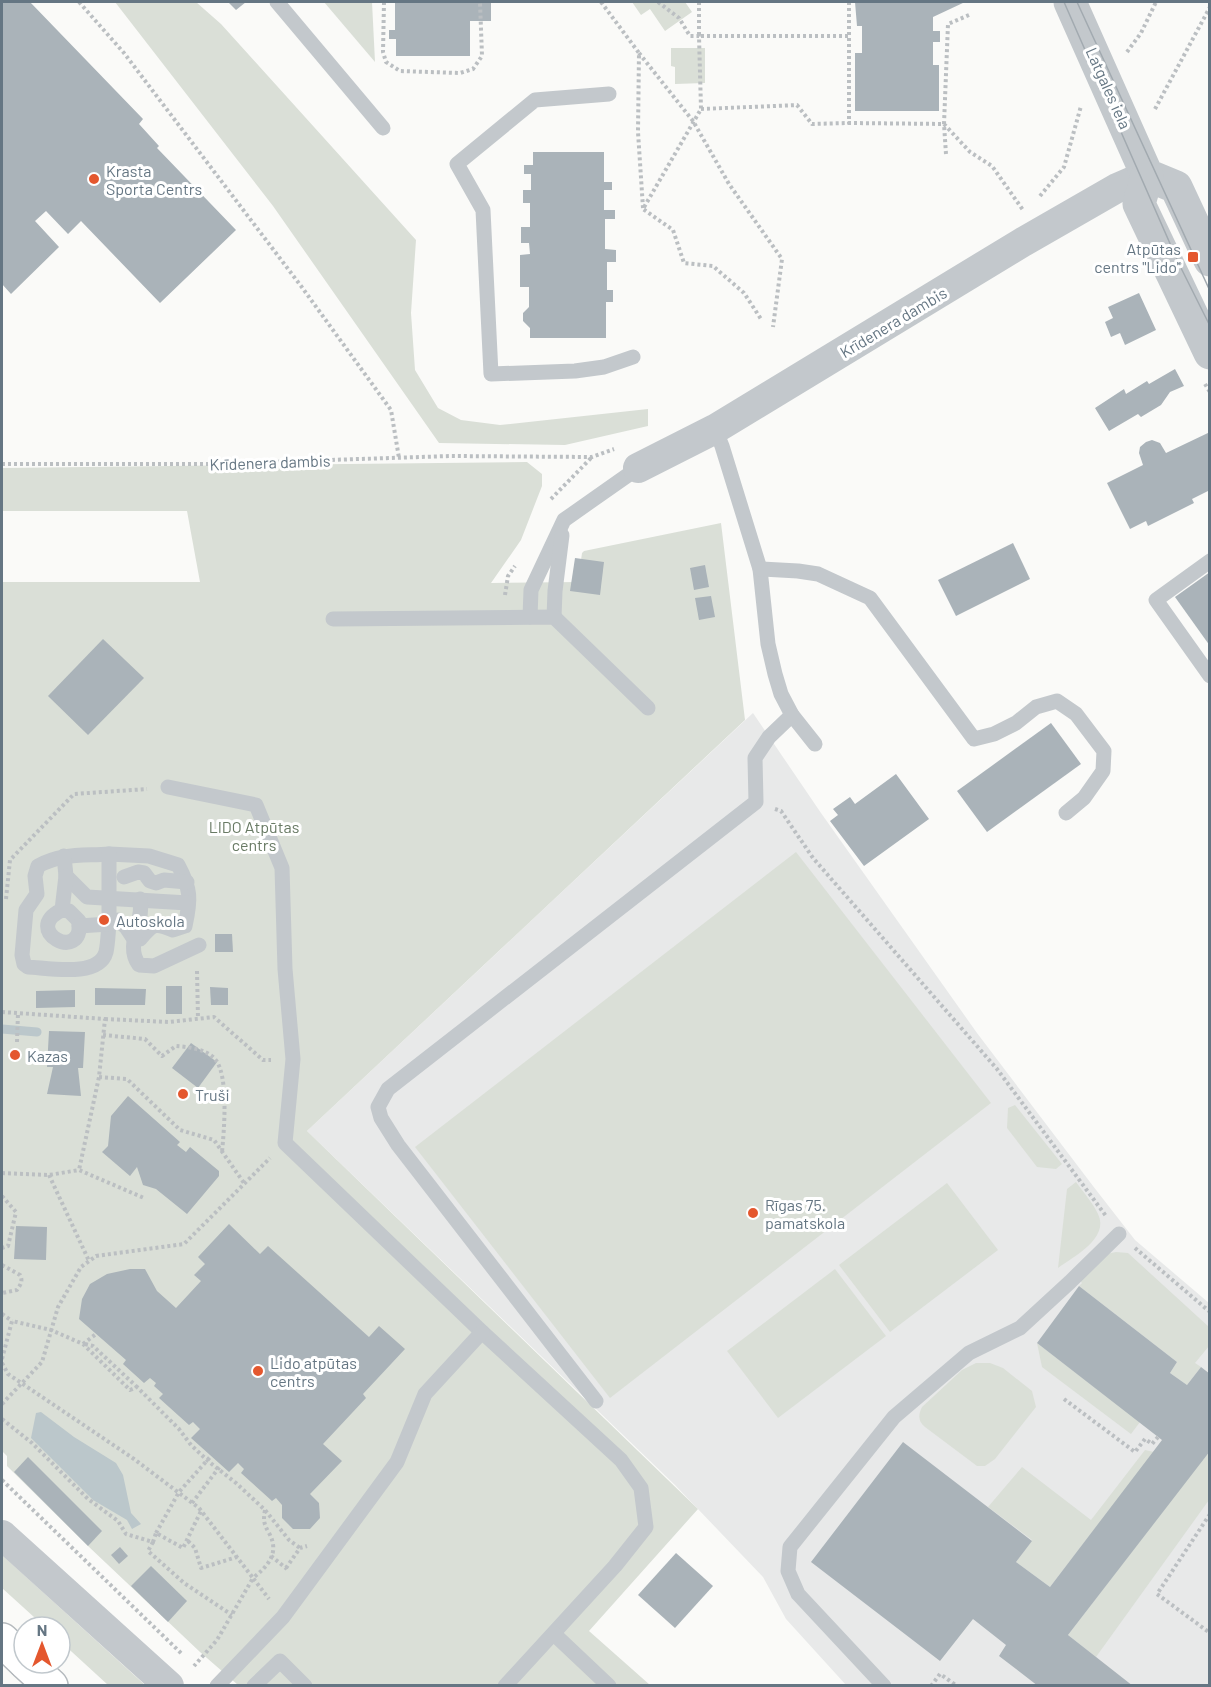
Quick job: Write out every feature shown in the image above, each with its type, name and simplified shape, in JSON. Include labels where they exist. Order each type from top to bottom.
[{"type":"street","name":"Latgales iela","points":[[1070,2],[1147,175]]},
{"type":"street","points":[[1209,260],[1176,187],[1147,175],[1139,204],[1209,353]]},
{"type":"street","name":"Krīdenera dambis","points":[[638,468],[715,429],[1023,242],[1118,188],[1147,175]]},
{"type":"street","points":[[2,1535],[169,1686]]},
{"type":"lane","points":[[277,2],[383,128]]},
{"type":"lane","points":[[609,94],[535,100],[457,164],[483,210],[491,374],[575,371],[604,367],[633,357]]},
{"type":"lane","points":[[715,429],[760,569],[768,644],[781,694],[792,715],[814,744]]},
{"type":"lane","points":[[530,617],[531,590],[564,520],[638,468]]},
{"type":"lane","points":[[554,617],[564,520]]},
{"type":"lane","points":[[1209,561],[1156,600],[1209,676]]},
{"type":"lane","points":[[760,569],[818,574],[870,598],[974,739],[994,734],[1016,723],[1036,707],[1057,701],[1076,714],[1104,751],[1103,771],[1084,798],[1066,813]]},
{"type":"lane","points":[[333,619],[554,617],[648,708]]},
{"type":"lane","points":[[596,1401],[398,1145],[381,1118],[378,1107],[388,1089],[756,802],[755,758],[769,737],[792,715]]},
{"type":"lane","points":[[168,787],[256,805],[282,868],[285,969],[293,1059],[285,1143],[482,1332],[621,1460],[641,1488],[646,1527],[615,1566],[506,1686]]},
{"type":"lane","points":[[109,854],[115,898],[113,922],[106,954],[101,962],[87,969],[28,967],[24,964],[22,955],[26,910],[37,894],[35,876],[38,866],[53,858],[109,854],[149,856],[178,865],[187,882],[189,903],[185,926],[173,930],[158,924],[154,925],[140,939],[134,939]]},
{"type":"lane","points":[[115,898],[124,877],[126,855]]},
{"type":"lane","points":[[64,856],[72,917],[76,937],[68,942],[53,939],[49,933],[48,921],[54,914],[72,917],[113,922],[126,927],[134,939]]},
{"type":"lane","points":[[124,877],[138,872],[144,873],[150,881],[156,883],[164,880],[187,882]]},
{"type":"lane","points":[[66,876],[87,897],[189,903]]},
{"type":"lane","points":[[72,917],[87,897]]},
{"type":"lane","points":[[140,900],[139,923],[134,939],[134,958],[139,965],[154,966],[199,945]]},
{"type":"lane","points":[[25,921],[49,926]]},
{"type":"lane","points":[[62,942],[62,968]]},
{"type":"lane","points":[[884,1686],[798,1594],[788,1571],[790,1547],[894,1417],[969,1353],[1020,1328],[1119,1234]]},
{"type":"lane","points":[[218,1685],[283,1617],[397,1462],[425,1394],[482,1332]]},
{"type":"lane","points":[[554,1634],[609,1686]]},
{"type":"lane","points":[[254,1686],[280,1661],[304,1686]]},
{"type":"path","points":[[79,2],[145,81],[391,410],[399,458]]},
{"type":"path","points":[[384,2],[383,52],[386,62],[400,71],[460,73],[473,69],[482,56],[480,2]]},
{"type":"path","points":[[601,2],[693,122],[729,184],[783,259],[773,327]]},
{"type":"path","points":[[658,2],[679,18],[690,36],[849,36]]},
{"type":"path","points":[[643,209],[701,109],[699,2]]},
{"type":"path","points":[[849,2],[849,123]]},
{"type":"path","points":[[1128,50],[1141,33],[1156,2]]},
{"type":"path","points":[[1155,109],[1209,7]]},
{"type":"path","points":[[946,154],[944,124],[948,24],[969,15]]},
{"type":"path","points":[[639,54],[638,132],[643,209]]},
{"type":"path","points":[[701,109],[797,105],[812,124],[944,124],[970,152],[992,166],[1026,213]]},
{"type":"path","points":[[1034,204],[1064,167],[1081,105]]},
{"type":"path","points":[[643,209],[674,230],[684,263],[713,266],[744,293],[761,319]]},
{"type":"path","name":"Krīdenera dambis","points":[[2,464],[209,464],[539,455]]},
{"type":"path","points":[[756,802],[781,811],[813,858],[997,1069],[1119,1234],[1209,1312]]},
{"type":"path","points":[[2,1011],[169,1022],[214,1017],[263,1060],[293,1059]]},
{"type":"path","points":[[17,1042],[18,1013]]},
{"type":"path","points":[[79,1170],[99,1077],[105,1019]]},
{"type":"path","points":[[103,1035],[145,1039],[162,1056],[176,1046],[196,1048],[215,1059],[223,1074],[225,1117],[222,1152]]},
{"type":"path","points":[[99,1077],[127,1079],[180,1130],[214,1140],[244,1183]]},
{"type":"path","points":[[2,1404],[42,1362],[58,1307],[81,1267],[96,1256],[184,1244],[285,1143]]},
{"type":"path","points":[[2,1173],[49,1175],[79,1170],[144,1198]]},
{"type":"path","points":[[49,1175],[89,1262]]},
{"type":"path","points":[[2,1196],[16,1212],[8,1246],[2,1248]]},
{"type":"path","points":[[2,1265],[20,1275],[22,1283],[17,1290],[2,1293]]},
{"type":"path","points":[[2,1314],[12,1320],[51,1330],[93,1346],[179,1429],[191,1445],[208,1461],[220,1467],[265,1510],[289,1540],[300,1548],[286,1568]]},
{"type":"path","points":[[12,1320],[2,1361],[8,1374],[20,1385],[69,1414],[192,1503],[201,1511],[283,1617]]},
{"type":"path","points":[[84,1344],[96,1334]]},
{"type":"path","points":[[1064,1399],[1135,1452],[1145,1439],[1152,1444],[1158,1437]]},
{"type":"path","points":[[2,1419],[32,1443],[88,1499],[118,1521],[126,1534],[153,1542]]},
{"type":"path","points":[[211,1456],[179,1492],[148,1551],[184,1584],[232,1614]]},
{"type":"path","points":[[192,1503],[220,1467]]},
{"type":"path","points":[[2,1480],[194,1666],[218,1685]]},
{"type":"path","points":[[194,1666],[217,1640],[253,1578],[268,1565],[273,1546],[263,1520],[265,1510]]},
{"type":"path","points":[[156,1533],[183,1548],[201,1511]]},
{"type":"path","points":[[1209,1514],[1157,1594],[1209,1633]]},
{"type":"path","points":[[188,1541],[195,1548],[201,1568],[237,1557]]},
{"type":"path","points":[[271,1556],[293,1574]]},
{"type":"path","points":[[931,1686],[940,1674],[957,1686]]},
{"type":"shaded area","name":"Rīgas 75. pamatskola","points":[[753,713],[977,1033],[1093,1186],[1135,1240],[1209,1303],[1209,1685],[846,1685],[786,1619],[763,1577],[675,1485],[307,1131]]},
{"type":"shaded area","points":[[41,1412],[74,1437],[116,1463],[123,1475],[131,1513],[141,1524],[132,1529],[127,1520],[93,1500],[31,1438],[36,1413]]},
{"type":"green space","points":[[115,2],[196,2],[221,24],[416,240],[411,313],[415,370],[438,408],[461,420],[500,425],[648,409],[648,426],[565,445],[439,443],[273,206]]},
{"type":"green space","points":[[324,2],[372,2],[375,62]]},
{"type":"green space","points":[[632,2],[685,2],[692,12],[665,31],[650,9],[641,15]]},
{"type":"green space","points":[[671,48],[705,48],[705,83],[675,84],[675,67],[671,66]]},
{"type":"green space","name":"LIDO Atpūtas centrs","points":[[527,462],[542,474],[542,486],[521,540],[491,583],[578,582],[584,551],[721,523],[745,720],[307,1131],[698,1509],[589,1631],[650,1685],[238,1685],[88,1546],[7,1466],[7,1456],[2,1451],[2,582],[200,582],[187,511],[2,511],[2,468]]},
{"type":"green space","points":[[796,852],[991,1103],[610,1398],[415,1147]]},
{"type":"green space","points":[[1015,1105],[1062,1164],[1056,1169],[1037,1167],[1007,1128],[1008,1108]]},
{"type":"green space","points":[[1076,1182],[1098,1214],[1099,1231],[1088,1246],[1058,1268],[1067,1189]]},
{"type":"green space","points":[[947,1183],[998,1250],[890,1332],[839,1265]]},
{"type":"green space","points":[[1128,1253],[1209,1327],[1209,1346],[1195,1363],[1201,1367],[1187,1385],[1170,1373],[1177,1362],[1079,1286],[1082,1283],[1080,1281],[1106,1254]]},
{"type":"green space","points":[[835,1269],[886,1336],[778,1418],[727,1351]]},
{"type":"green space","points":[[1037,1343],[1140,1422],[1131,1434],[1042,1367]]},
{"type":"green space","points":[[976,1363],[990,1363],[1003,1368],[1032,1391],[1036,1407],[995,1459],[985,1466],[977,1466],[925,1427],[919,1418],[922,1407],[962,1370]]},
{"type":"green space","points":[[1145,1450],[1154,1452],[1050,1587],[1016,1562],[1032,1540],[988,1507],[1022,1467],[1091,1520]]},
{"type":"green space","points":[[1209,1451],[1209,1500],[1096,1657],[1068,1635]]},
{"type":"green space","points":[[2,1555],[68,1615],[32,1615],[2,1588]]},
{"type":"green space","points":[[72,1619],[145,1685],[108,1685],[72,1652]]},
{"type":"building","name":"Krasta Sporta Centrs","points":[[2,2],[30,2],[143,119],[139,124],[159,146],[157,148],[236,230],[160,303],[81,221],[68,234],[46,211],[35,221],[59,247],[11,294],[2,284]]},
{"type":"building","points":[[228,2],[246,2],[236,10]]},
{"type":"building","points":[[395,2],[491,2],[491,21],[470,21],[470,56],[396,56],[396,39],[389,39],[389,30],[395,30]]},
{"type":"building","points":[[855,2],[965,2],[933,17],[933,31],[940,31],[940,42],[933,42],[933,65],[939,65],[939,111],[855,111],[855,53],[862,53],[862,26],[857,26]]},
{"type":"building","points":[[533,152],[604,152],[604,182],[612,182],[612,190],[604,190],[604,210],[615,210],[615,219],[605,219],[605,249],[616,250],[616,262],[607,262],[607,290],[613,290],[613,302],[606,302],[606,338],[530,338],[530,328],[523,321],[523,313],[529,307],[529,287],[520,287],[520,255],[530,254],[529,243],[521,243],[521,227],[530,227],[530,203],[523,203],[523,190],[531,190],[531,174],[524,174],[524,165],[533,165]]},
{"type":"building","points":[[1139,293],[1156,330],[1125,345],[1120,333],[1111,337],[1105,322],[1113,318],[1108,307]]},
{"type":"building","points":[[1175,369],[1184,386],[1170,392],[1161,405],[1141,417],[1138,414],[1109,431],[1095,408],[1124,389],[1126,394],[1147,381],[1149,384]]},
{"type":"building","points":[[1210,432],[1210,490],[1192,499],[1194,503],[1148,526],[1146,521],[1130,529],[1107,483],[1143,465],[1139,453],[1140,447],[1146,442],[1152,440],[1160,443],[1166,453]]},
{"type":"building","points":[[1013,543],[1030,579],[956,616],[938,580]]},
{"type":"building","points":[[575,558],[604,562],[600,595],[570,591]]},
{"type":"building","points":[[705,565],[709,587],[694,590],[690,568]]},
{"type":"building","points":[[1210,572],[1210,646],[1175,597]]},
{"type":"building","points":[[711,596],[715,617],[699,620],[695,598]]},
{"type":"building","points":[[103,639],[144,678],[88,735],[48,696]]},
{"type":"building","points":[[1051,723],[1081,764],[987,832],[957,791]]},
{"type":"building","points":[[896,774],[929,819],[864,866],[830,821],[838,815],[833,809],[850,797],[855,804]]},
{"type":"building","points":[[215,934],[232,934],[233,952],[215,952]]},
{"type":"building","points":[[166,986],[182,986],[182,1014],[166,1014]]},
{"type":"building","points":[[210,987],[228,988],[228,1005],[211,1005]]},
{"type":"building","points":[[95,988],[146,989],[145,1005],[95,1005]]},
{"type":"building","points":[[75,990],[75,1007],[36,1008],[36,991]]},
{"type":"building","points":[[49,1031],[85,1032],[83,1068],[78,1068],[81,1096],[47,1094],[53,1067],[47,1067]]},
{"type":"building","points":[[191,1043],[217,1062],[198,1088],[172,1068]]},
{"type":"building","points":[[128,1096],[180,1142],[177,1145],[186,1152],[190,1147],[219,1171],[219,1176],[187,1214],[156,1189],[143,1185],[137,1167],[130,1176],[102,1152],[108,1146],[111,1116]]},
{"type":"building","name":"Lido atpūtas centrs","points":[[229,1224],[260,1254],[268,1246],[369,1337],[379,1326],[405,1349],[363,1394],[366,1398],[323,1444],[342,1461],[310,1494],[319,1503],[320,1518],[310,1529],[293,1529],[282,1518],[282,1505],[276,1498],[272,1501],[241,1473],[244,1469],[238,1463],[229,1472],[191,1438],[200,1429],[193,1422],[189,1425],[159,1398],[163,1394],[154,1386],[156,1383],[150,1378],[144,1383],[123,1364],[126,1360],[79,1319],[82,1299],[90,1284],[107,1274],[130,1269],[145,1269],[157,1291],[176,1308],[201,1281],[194,1275],[205,1264],[198,1257]]},
{"type":"building","points":[[16,1226],[47,1227],[46,1260],[14,1259]]},
{"type":"building","points":[[1079,1286],[1177,1362],[1170,1373],[1187,1385],[1201,1367],[1210,1374],[1210,1451],[1068,1635],[1133,1686],[1038,1686],[999,1656],[1006,1645],[973,1619],[940,1661],[811,1562],[903,1442],[1032,1541],[1016,1562],[1050,1587],[1162,1440],[1037,1343]]},
{"type":"building","points":[[28,1457],[102,1531],[88,1546],[14,1472]]},
{"type":"building","points":[[120,1547],[128,1556],[119,1564],[111,1555]]},
{"type":"building","points":[[676,1553],[713,1586],[675,1628],[638,1595]]},
{"type":"building","points":[[151,1566],[187,1601],[168,1622],[131,1586]]},
{"type":"waterway","points":[[2,1029],[37,1032]]},
{"type":"tram line","points":[[1064,2],[1179,264],[1210,326]]},
{"type":"tram line","points":[[1077,2],[1210,291]]},
{"type":"place","name":"Krasta Sporta Centrs","points":[[94,179]]},
{"type":"place","name":"Atpūtas centrs \"Lido\"","points":[[1193,257]]},
{"type":"place","name":"Autoskola","points":[[104,920]]},
{"type":"place","name":"Kazas","points":[[15,1055]]},
{"type":"place","name":"Truši","points":[[183,1094]]},
{"type":"place","name":"Rīgas 75. pamatskola","points":[[753,1213]]},
{"type":"place","name":"Lido atpūtas centrs","points":[[258,1371]]}]
